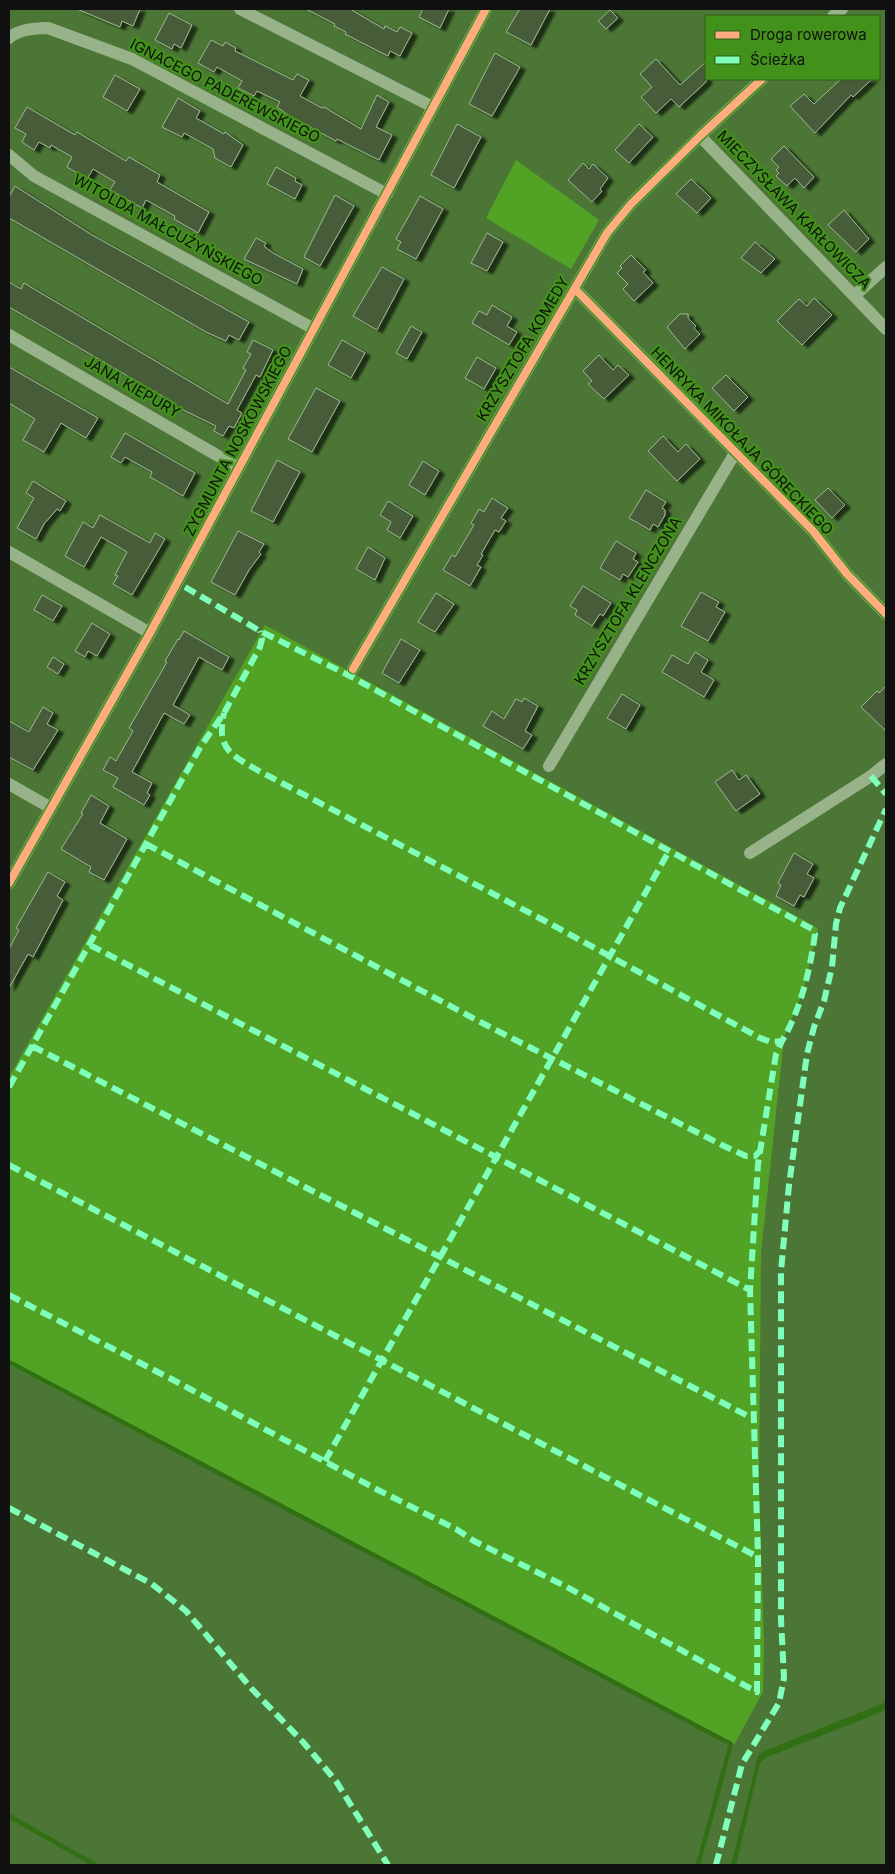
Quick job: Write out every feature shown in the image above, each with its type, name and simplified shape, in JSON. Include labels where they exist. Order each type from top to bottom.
[{"type":"street","points":[[240,9],[432,107]]},
{"type":"street","name":"ZYGMUNTA NOSKOWSKIEGO","points":[[9,883],[150,633],[486,9]]},
{"type":"street","name":"IGNACEGO PADEREWSKIEGO","points":[[11,31],[48,28],[132,59],[387,194]]},
{"type":"street","name":"KRZYSZTOFA KOMEDY","points":[[353,669],[596,250],[619,218],[700,136],[761,80]]},
{"type":"street","name":"MIECZYSŁAWA KARŁOWICZA","points":[[700,136],[886,329]]},
{"type":"street","name":"WITOLDA MAŁCUŻYŃSKIEGO","points":[[9,155],[34,176],[314,329]]},
{"type":"street","points":[[854,296],[886,267]]},
{"type":"street","name":"HENRYKA MIKOŁAJA GÓRECKIEGO","points":[[575,289],[812,531],[847,574],[886,614]]},
{"type":"street","name":"JANA KIEPURY","points":[[9,335],[239,468]]},
{"type":"street","name":"KRZYSZTOFA KLENCZONA","points":[[548,766],[735,453]]},
{"type":"street","points":[[9,552],[150,633]]},
{"type":"street","points":[[750,853],[871,776],[886,764]]},
{"type":"street","points":[[9,784],[51,808]]},
{"type":"shaded area","points":[[516,160],[599,220],[571,269],[486,218]]},
{"type":"shaded area","points":[[265,625],[818,928],[803,992],[784,1038],[761,1253],[759,1482],[764,1643],[763,1692],[734,1745],[9,1365],[9,1077]]},
{"type":"shaded area","points":[[886,1702],[886,1710],[765,1758],[760,1763],[736,1865],[731,1865],[758,1756],[764,1751]]},
{"type":"building","points":[[77,9],[140,9],[133,26],[122,21],[120,27]]},
{"type":"building","points":[[306,9],[350,9],[384,29],[385,26],[397,32],[400,27],[412,33],[400,56],[390,51],[388,56],[345,34],[346,32],[334,26],[335,24]]},
{"type":"building","points":[[423,9],[449,9],[440,28],[419,17]]},
{"type":"building","points":[[520,9],[550,9],[531,45],[506,32]]},
{"type":"building","points":[[610,10],[618,18],[606,29],[598,21]]},
{"type":"building","points":[[169,13],[192,25],[181,48],[174,44],[172,49],[155,40]]},
{"type":"building","points":[[211,40],[223,46],[225,42],[236,48],[235,51],[293,80],[297,74],[309,80],[300,96],[322,108],[324,107],[361,129],[377,95],[389,102],[376,127],[392,135],[379,160],[337,139],[336,141],[288,115],[277,107],[280,102],[257,91],[254,96],[238,88],[242,81],[217,67],[214,72],[198,63]]},
{"type":"building","points":[[495,53],[520,67],[492,116],[469,104]]},
{"type":"building","points":[[656,59],[680,85],[705,63],[706,82],[679,107],[671,99],[656,113],[641,97],[652,87],[640,74]]},
{"type":"building","points":[[115,75],[140,89],[127,111],[103,97]]},
{"type":"building","points":[[840,80],[871,80],[853,97],[851,95],[815,133],[790,106],[804,94],[814,104]]},
{"type":"building","points":[[178,98],[200,111],[196,118],[224,134],[225,132],[243,145],[231,167],[215,158],[213,149],[184,133],[182,137],[162,127]]},
{"type":"building","points":[[27,107],[75,135],[77,132],[126,161],[129,157],[160,175],[157,182],[209,212],[198,233],[174,219],[175,216],[146,200],[142,208],[110,190],[115,182],[93,169],[87,179],[67,167],[72,157],[51,145],[50,148],[39,142],[34,150],[22,142],[26,134],[15,128]]},
{"type":"building","points":[[457,124],[481,137],[454,188],[431,175]]},
{"type":"building","points":[[639,124],[653,137],[629,163],[615,150]]},
{"type":"building","points":[[784,146],[814,177],[804,188],[795,178],[787,186],[776,176],[779,173],[776,170],[779,167],[771,159]]},
{"type":"building","points":[[583,163],[589,169],[593,164],[608,178],[600,189],[602,191],[592,202],[568,180]]},
{"type":"building","points":[[276,167],[296,178],[295,181],[302,185],[295,199],[267,184]]},
{"type":"building","points":[[691,179],[711,198],[697,213],[676,194]]},
{"type":"building","points":[[15,186],[92,235],[249,322],[239,340],[229,335],[226,341],[206,332],[9,218],[9,197]]},
{"type":"building","points":[[335,195],[354,206],[320,266],[304,257]]},
{"type":"building","points":[[420,196],[443,209],[416,259],[397,249],[401,242],[396,239]]},
{"type":"building","points":[[844,210],[869,239],[856,252],[828,225]]},
{"type":"building","points":[[487,233],[503,242],[487,271],[471,263]]},
{"type":"building","points":[[256,238],[266,243],[264,246],[273,253],[303,269],[297,284],[244,259]]},
{"type":"building","points":[[755,242],[775,259],[761,273],[741,258]]},
{"type":"building","points":[[631,255],[646,270],[643,272],[653,283],[634,301],[623,289],[628,284],[617,273],[622,268],[620,266]]},
{"type":"building","points":[[382,267],[404,279],[377,330],[353,316]]},
{"type":"building","points":[[9,282],[21,289],[24,283],[228,404],[246,370],[243,368],[251,354],[247,352],[253,340],[273,350],[260,377],[256,375],[237,410],[242,413],[234,428],[229,426],[223,436],[214,431],[216,426],[175,406],[176,404],[9,307]]},
{"type":"building","points":[[814,298],[832,315],[802,345],[777,321],[799,299],[807,306]]},
{"type":"building","points":[[492,305],[512,317],[507,326],[517,332],[509,345],[472,323],[479,311],[487,315]]},
{"type":"building","points":[[680,314],[688,314],[688,318],[696,326],[694,328],[700,334],[685,349],[667,327]]},
{"type":"building","points":[[411,326],[422,332],[407,359],[396,353]]},
{"type":"building","points":[[342,340],[365,353],[351,378],[328,365]]},
{"type":"building","points":[[599,355],[613,370],[618,365],[629,375],[604,399],[588,384],[592,381],[583,371]]},
{"type":"building","points":[[477,357],[496,368],[484,389],[465,378]]},
{"type":"building","points":[[9,367],[98,418],[86,438],[61,423],[44,452],[23,440],[35,419],[9,403]]},
{"type":"building","points":[[726,375],[748,397],[734,411],[712,388]]},
{"type":"building","points":[[316,388],[340,401],[312,452],[288,439]]},
{"type":"building","points":[[125,433],[195,473],[183,496],[150,477],[152,472],[125,457],[121,463],[111,457]]},
{"type":"building","points":[[663,436],[678,452],[686,444],[700,459],[677,481],[648,451]]},
{"type":"building","points":[[277,460],[300,472],[273,522],[251,511]]},
{"type":"building","points":[[423,461],[439,471],[425,495],[409,485]]},
{"type":"building","points":[[33,481],[66,501],[60,511],[57,509],[44,524],[36,539],[17,528],[34,498],[26,493]]},
{"type":"building","points":[[828,488],[845,505],[832,518],[815,500]]},
{"type":"building","points":[[646,490],[666,502],[662,508],[665,510],[665,515],[658,527],[653,524],[650,530],[629,518]]},
{"type":"building","points":[[492,498],[508,508],[501,518],[506,521],[499,532],[495,530],[481,554],[483,555],[477,565],[481,567],[470,586],[443,570],[452,555],[455,557],[474,525],[471,523],[479,509],[484,512]]},
{"type":"building","points":[[388,501],[413,516],[400,538],[387,530],[391,522],[380,515]]},
{"type":"building","points":[[100,515],[150,543],[155,533],[165,539],[132,595],[113,584],[118,576],[115,575],[127,552],[115,545],[101,537],[84,567],[65,556],[83,522],[93,528]]},
{"type":"building","points":[[238,531],[264,544],[259,552],[261,554],[249,570],[235,595],[211,582]]},
{"type":"building","points":[[616,541],[636,553],[633,559],[638,562],[628,577],[623,574],[620,580],[600,568]]},
{"type":"building","points":[[368,547],[385,558],[375,580],[356,569]]},
{"type":"building","points":[[583,586],[611,603],[603,616],[600,614],[592,626],[575,615],[577,610],[570,606]]},
{"type":"building","points":[[701,592],[719,602],[716,607],[725,612],[708,641],[681,626]]},
{"type":"building","points":[[436,593],[454,604],[435,632],[418,622]]},
{"type":"building","points":[[42,595],[62,606],[53,621],[34,610]]},
{"type":"building","points":[[92,623],[110,634],[97,656],[88,651],[85,657],[75,651]]},
{"type":"building","points":[[184,631],[229,657],[222,670],[199,657],[173,705],[190,715],[184,724],[164,713],[132,772],[152,783],[147,793],[150,795],[144,805],[113,787],[118,778],[103,770],[110,757],[116,761],[133,731],[129,728],[167,662],[165,661]]},
{"type":"building","points":[[401,639],[420,650],[399,683],[382,673]]},
{"type":"building","points":[[695,652],[708,660],[701,672],[714,680],[704,697],[662,672],[672,655],[688,664]]},
{"type":"building","points":[[53,657],[64,664],[58,674],[47,667]]},
{"type":"building","points":[[886,686],[886,731],[861,707],[877,691],[879,693]]},
{"type":"building","points":[[622,694],[640,705],[626,729],[607,718]]},
{"type":"building","points":[[524,698],[538,706],[525,731],[532,735],[523,749],[483,726],[492,711],[504,719],[516,699],[522,702]]},
{"type":"building","points":[[43,707],[53,713],[47,724],[58,730],[33,770],[9,757],[9,721],[29,732]]},
{"type":"building","points":[[732,770],[739,780],[746,775],[760,794],[736,811],[715,782]]},
{"type":"building","points":[[91,795],[109,806],[100,823],[127,839],[104,880],[89,872],[91,867],[61,849],[83,814],[81,813]]},
{"type":"building","points":[[794,853],[813,864],[807,874],[814,878],[804,897],[800,895],[794,906],[776,896],[781,885],[778,883]]},
{"type":"building","points":[[48,872],[65,882],[57,896],[63,900],[33,957],[28,954],[9,988],[9,949],[19,930],[16,928]]},
{"type":"waterway","points":[[9,1362],[731,1744],[698,1865]]},
{"type":"waterway","points":[[9,1816],[95,1865]]},
{"type":"marked path","points":[[185,587],[260,631],[348,675],[812,929],[815,934],[804,989],[789,1029],[782,1041],[771,1042],[760,1038],[547,922],[249,765],[228,750],[224,743],[222,735],[224,713]]},
{"type":"marked path","points":[[9,1087],[201,746],[224,713],[260,647],[262,639],[260,631]]},
{"type":"marked path","points":[[871,776],[886,794]]},
{"type":"marked path","points":[[716,1865],[742,1764],[779,1703],[784,1678],[781,1619],[781,1271],[789,1185],[807,1054],[814,1027],[824,1001],[832,967],[836,924],[840,908],[886,809]]},
{"type":"marked path","points":[[146,844],[486,1025],[726,1147],[746,1156],[755,1156],[760,1151]]},
{"type":"marked path","points":[[325,1461],[669,851]]},
{"type":"marked path","points":[[90,945],[750,1290]]},
{"type":"marked path","points":[[9,1295],[177,1382],[378,1490],[456,1529],[474,1541],[565,1586],[757,1692],[758,1557],[750,1290],[758,1164],[776,1054],[782,1041]]},
{"type":"marked path","points":[[32,1046],[752,1418]]},
{"type":"marked path","points":[[9,1165],[758,1557]]},
{"type":"marked path","points":[[9,1508],[152,1584],[186,1611],[252,1689],[303,1742],[336,1781],[388,1865]]},
{"type":"cycle path","points":[[9,883],[150,633],[486,9]]},
{"type":"cycle path","points":[[353,669],[607,233],[631,204],[700,136],[761,80]]},
{"type":"cycle path","points":[[575,289],[813,531],[847,574],[886,614]]}]
